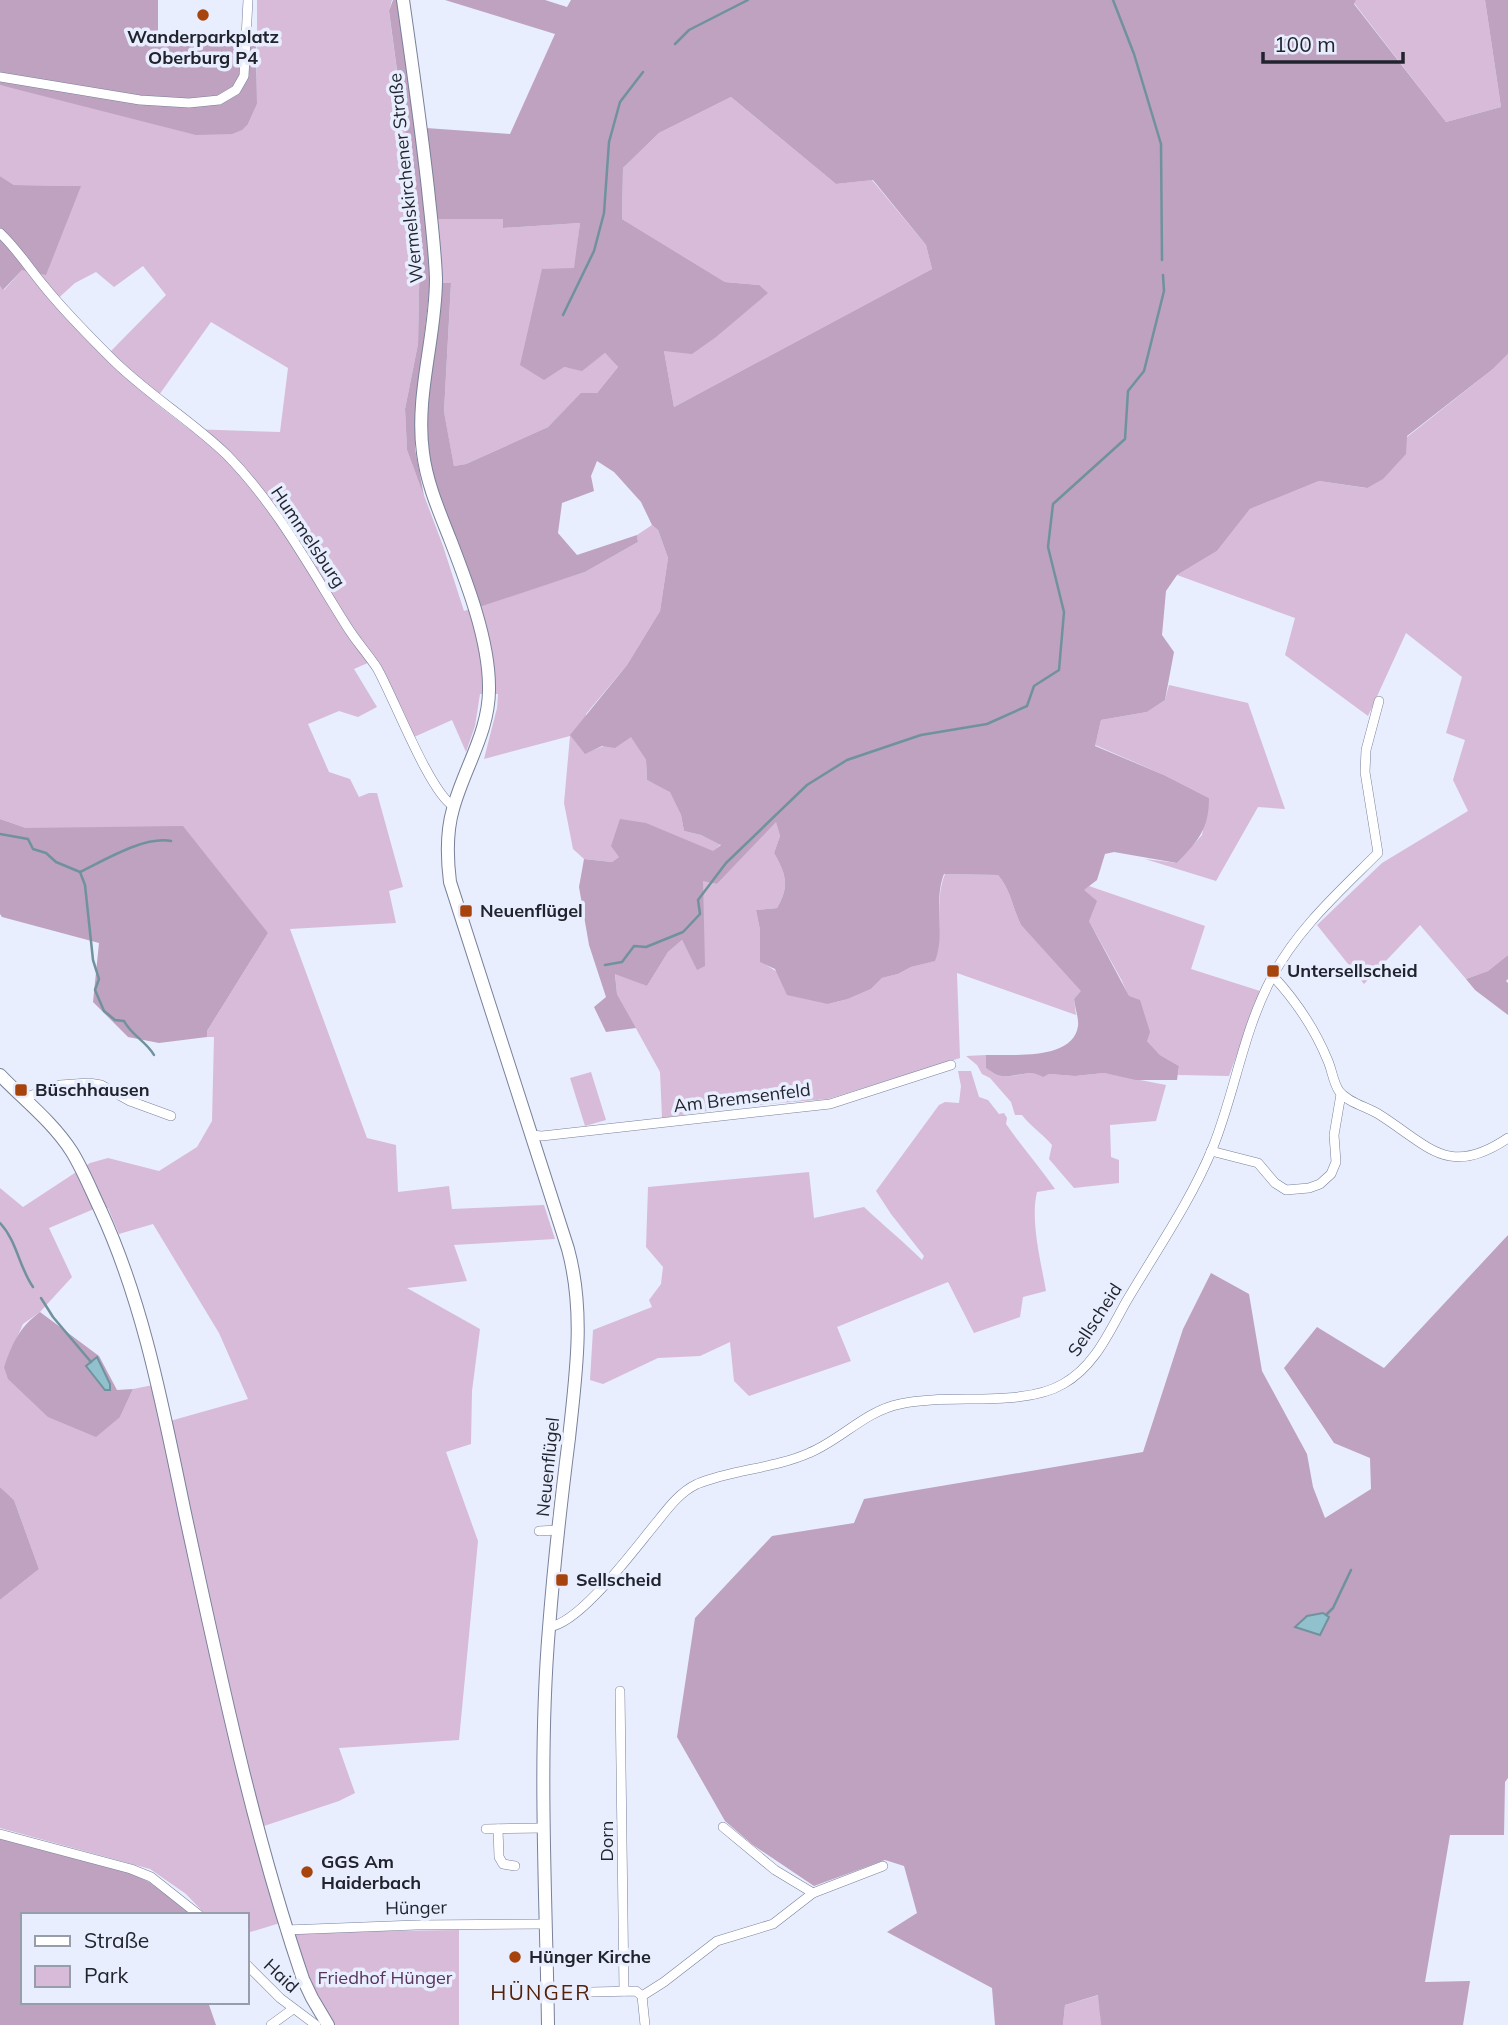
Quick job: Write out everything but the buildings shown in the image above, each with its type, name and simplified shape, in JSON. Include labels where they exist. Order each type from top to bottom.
[{"type":"main road","name":"Wermelskirchener Straße","points":[[403,0],[425,159],[435,268],[435,314],[422,413],[422,449],[431,489],[479,628],[489,679],[483,727],[471,760]]},
{"type":"main road","name":"Neuenflügel","points":[[471,760],[453,806],[448,849],[453,894],[568,1249],[579,1305],[579,1344],[549,1627]]},
{"type":"main road","points":[[0,1075],[63,1139],[79,1164],[114,1239],[153,1365],[226,1702],[258,1832],[303,1979],[328,2025]]},
{"type":"main road","points":[[548,2025],[544,1712],[549,1627]]},
{"type":"street","points":[[0,77],[141,100],[189,103],[219,100],[236,90],[244,76],[248,0]]},
{"type":"street","name":"Hummelsburg","points":[[0,233],[20,254],[46,289],[108,355],[216,445],[238,466],[273,509],[348,628],[377,668],[427,769],[444,799],[453,806]]},
{"type":"street","name":"Sellscheid","points":[[549,1627],[563,1623],[582,1608],[674,1501],[697,1484],[812,1452],[869,1416],[894,1405],[947,1398],[1036,1394],[1053,1389],[1084,1368],[1102,1345],[1180,1211],[1211,1151],[1243,1047],[1283,958],[1308,924],[1378,853],[1365,772],[1366,750],[1379,701]]},
{"type":"street","points":[[1211,1151],[1258,1163],[1286,1190],[1321,1184],[1336,1162],[1334,1135],[1341,1094],[1328,1061],[1295,999],[1273,976]]},
{"type":"street","name":"Am Bremsenfeld","points":[[531,1135],[542,1136],[830,1104],[951,1065]]},
{"type":"street","points":[[24,1098],[60,1085],[89,1083],[101,1085],[130,1101],[171,1116]]},
{"type":"street","points":[[1341,1094],[1379,1114],[1432,1151],[1449,1157],[1478,1155],[1508,1138]]},
{"type":"street","name":"Neuenflügel","points":[[539,1531],[558,1530]]},
{"type":"street","name":"Dorn","points":[[620,1690],[624,1991]]},
{"type":"street","points":[[723,1827],[775,1870],[813,1893]]},
{"type":"street","points":[[486,1829],[544,1828]]},
{"type":"street","points":[[498,1829],[499,1857],[503,1864],[515,1866]]},
{"type":"street","points":[[0,1834],[131,1869],[151,1877],[196,1913]]},
{"type":"street","points":[[642,1996],[713,1943],[777,1922],[813,1893],[883,1866]]},
{"type":"street","name":"Hünger","points":[[286,1930],[546,1924]]},
{"type":"street","name":"Haid","points":[[248,1966],[280,1998],[316,2025]]},
{"type":"street","points":[[547,1993],[636,1991],[642,1996],[645,2025]]},
{"type":"street","name":"Haid","points":[[271,2025],[293,2009]]},
{"type":"green space","points":[[257,0],[392,0],[389,12],[420,240],[418,344],[405,409],[407,450],[464,611],[585,572],[638,542],[637,535],[652,525],[658,530],[668,558],[660,611],[627,665],[586,714],[585,753],[631,736],[646,760],[647,780],[670,791],[681,815],[684,831],[721,844],[713,852],[693,845],[619,857],[612,862],[584,859],[573,849],[564,803],[570,736],[484,759],[498,694],[480,694],[475,726],[466,752],[452,720],[414,737],[370,662],[354,669],[377,707],[358,717],[339,711],[308,724],[329,772],[350,779],[359,797],[377,793],[403,887],[389,891],[396,923],[290,929],[367,1138],[396,1145],[398,1192],[449,1186],[452,1209],[544,1205],[555,1239],[454,1245],[467,1281],[407,1288],[480,1329],[472,1391],[471,1444],[446,1452],[478,1541],[459,1740],[339,1748],[355,1793],[261,1827],[170,1421],[248,1399],[219,1333],[153,1224],[119,1234],[108,1208],[94,1209],[49,1228],[72,1277],[40,1312],[23,1324],[4,1367],[120,1417],[133,1389],[153,1385],[280,1923],[248,1933],[248,1913],[204,1913],[186,1894],[150,1869],[0,1828],[0,1600],[39,1569],[14,1500],[0,1487],[0,1188],[23,1207],[90,1163],[108,1158],[159,1171],[197,1147],[212,1121],[214,1037],[207,1037],[207,1031],[268,933],[0,819],[0,286],[4,290],[22,270],[80,186],[14,185],[0,176],[0,85],[248,124],[257,104]],"holes":[[[143,266],[166,295],[110,352],[53,303],[75,283],[96,272],[114,287]],[[211,322],[288,368],[280,432],[189,429],[154,402]]]},
{"type":"green space","points":[[1356,0],[1485,0],[1501,107],[1446,122],[1354,3]]},
{"type":"green space","points":[[731,97],[836,184],[872,180],[926,245],[932,269],[674,407],[664,351],[759,285],[725,282],[622,219],[623,168],[659,133]]},
{"type":"green space","points":[[435,219],[503,219],[504,228],[580,223],[564,367],[582,370],[605,353],[618,367],[597,393],[581,394],[548,427],[466,464],[454,466],[444,413],[451,283],[440,283]]},
{"type":"green space","points":[[1508,354],[1508,955],[1488,971],[1466,979],[1420,925],[1364,984],[1317,925],[1382,863],[1468,811],[1453,780],[1465,740],[1446,733],[1462,677],[1406,633],[1368,716],[1285,655],[1295,618],[1177,575],[1217,551],[1250,509],[1319,481],[1366,488],[1407,437]]},
{"type":"green space","points":[[1169,685],[1248,703],[1285,809],[1258,807],[1216,881],[1145,859],[1177,863],[1202,835],[1209,798],[1095,745],[1101,720],[1147,712],[1165,700]]},
{"type":"green space","points":[[776,821],[780,836],[774,853],[784,874],[785,886],[777,908],[756,910],[760,930],[760,961],[828,1004],[848,999],[871,989],[882,978],[934,961],[939,939],[940,896],[945,874],[998,875],[1009,893],[1021,925],[1082,991],[1074,999],[1076,1015],[957,973],[960,1058],[828,1099],[733,1107],[662,1118],[660,1072],[617,994],[615,973],[647,986],[668,952],[682,940],[697,969],[703,880],[717,884]]},
{"type":"green space","points":[[1089,886],[1205,926],[1191,969],[1260,991],[1229,1076],[1178,1075],[1179,1066],[1160,1055],[1147,1041],[1122,981],[1089,921],[1083,890]]},
{"type":"green space","points":[[986,1055],[986,1068],[1000,1076],[1033,1073],[1043,1076],[1075,1076],[1104,1073],[1166,1085],[1156,1121],[1110,1125],[1111,1157],[1119,1160],[1119,1183],[1074,1188],[1049,1159],[1052,1145],[1022,1115],[1015,1115],[1011,1102],[966,1056]]},
{"type":"green space","points":[[958,1071],[971,1071],[979,1097],[988,1100],[999,1114],[1004,1113],[1006,1124],[1055,1189],[1037,1192],[1035,1203],[1037,1241],[1046,1291],[1023,1297],[1020,1317],[974,1333],[948,1282],[837,1327],[851,1361],[749,1396],[734,1381],[730,1342],[700,1356],[658,1358],[603,1384],[590,1380],[593,1330],[652,1307],[649,1300],[661,1284],[663,1267],[646,1247],[648,1187],[809,1172],[814,1218],[864,1207],[922,1260],[924,1256],[876,1191],[939,1105],[945,1102],[959,1103],[961,1086]]},
{"type":"green space","points":[[591,1072],[606,1120],[585,1126],[570,1078]]},
{"type":"green space","name":"Friedhof Hünger","points":[[459,1930],[459,2025],[334,2025],[308,1977],[295,1935],[298,1932]]},
{"type":"green space","points":[[1099,1995],[1101,2025],[1063,2025],[1065,2005]]},
{"type":"shaded area","points":[[0,0],[158,0],[158,35],[256,31],[257,104],[248,124],[232,134],[196,135],[0,85]]},
{"type":"shaded area","points":[[393,0],[399,0],[430,242],[430,284],[416,410],[415,449],[424,496],[407,450],[405,409],[418,344],[420,240],[389,11]]},
{"type":"shaded area","points":[[445,0],[545,0],[567,7],[571,0],[1356,0],[1354,4],[1446,122],[1501,107],[1485,0],[1508,0],[1508,354],[1493,369],[1407,436],[1406,454],[1383,479],[1367,488],[1319,481],[1250,509],[1217,551],[1177,575],[1166,591],[1162,635],[1174,652],[1165,700],[1147,712],[1101,720],[1095,746],[1164,775],[1209,798],[1207,818],[1201,834],[1177,863],[1114,852],[1105,854],[1097,880],[1084,890],[1097,901],[1089,921],[1129,996],[1140,1000],[1150,1032],[1147,1041],[1160,1055],[1179,1066],[1177,1080],[1136,1080],[1104,1073],[1075,1076],[1049,1074],[1043,1077],[1028,1073],[1002,1076],[986,1068],[986,1055],[1025,1055],[1054,1050],[1065,1045],[1074,1037],[1078,1026],[1074,999],[1081,991],[1021,925],[1009,893],[998,875],[944,874],[940,895],[940,940],[935,961],[882,978],[871,989],[828,1004],[787,995],[775,969],[760,962],[760,930],[756,910],[777,908],[784,893],[784,874],[774,853],[780,836],[776,822],[717,884],[703,881],[705,966],[697,970],[682,940],[668,952],[647,986],[615,974],[617,994],[636,1028],[606,1032],[594,1007],[606,997],[589,945],[579,887],[584,859],[612,862],[619,857],[611,846],[620,819],[646,823],[713,851],[721,845],[701,835],[684,831],[681,815],[670,792],[647,780],[646,760],[631,737],[615,748],[602,746],[585,754],[570,735],[627,665],[660,611],[668,558],[658,530],[652,525],[641,502],[614,472],[597,461],[591,476],[594,491],[562,503],[558,533],[577,555],[637,535],[638,542],[585,572],[479,607],[440,500],[426,448],[426,411],[440,283],[451,283],[444,412],[454,466],[466,464],[548,427],[581,393],[597,393],[618,367],[605,353],[582,371],[564,367],[544,380],[520,365],[542,269],[574,268],[580,223],[503,228],[503,219],[435,219],[426,128],[510,134],[555,34]],"holes":[[[731,97],[836,184],[873,180],[926,245],[932,269],[674,407],[664,351],[692,354],[768,293],[759,285],[725,282],[622,219],[623,168],[659,133]]]},
{"type":"shaded area","points":[[0,176],[14,185],[81,186],[46,275],[22,270],[3,290],[0,286]]},
{"type":"shaded area","points":[[0,819],[26,828],[183,826],[268,933],[207,1031],[207,1037],[159,1043],[128,1037],[93,1002],[99,943],[2,917]]},
{"type":"shaded area","points":[[1508,955],[1508,1015],[1475,990],[1466,979],[1488,971]]},
{"type":"shaded area","points":[[1508,1235],[1508,1778],[1505,1782],[1504,1835],[1450,1835],[1425,1982],[1470,1981],[1463,2025],[1101,2025],[1098,1995],[1065,2005],[1063,2025],[995,2025],[992,1988],[887,1932],[917,1913],[904,1866],[885,1860],[814,1886],[753,1845],[725,1821],[677,1737],[695,1618],[772,1536],[854,1523],[864,1499],[1143,1452],[1183,1329],[1211,1273],[1249,1294],[1262,1371],[1307,1454],[1313,1487],[1325,1518],[1371,1489],[1370,1458],[1334,1443],[1284,1368],[1317,1327],[1384,1368]]},
{"type":"shaded area","points":[[40,1312],[99,1356],[117,1390],[133,1389],[120,1417],[96,1437],[48,1417],[8,1379],[4,1367],[14,1343],[27,1324]]},
{"type":"shaded area","points":[[0,1487],[14,1500],[39,1569],[0,1600]]},
{"type":"shaded area","points":[[0,1838],[130,1873],[149,1882],[191,1913],[21,1913],[21,2004],[209,2004],[216,2025],[0,2025]]},
{"type":"water","points":[[97,1357],[110,1384],[110,1390],[105,1390],[86,1366]]},
{"type":"water","points":[[1323,1613],[1329,1617],[1320,1635],[1295,1627],[1307,1616]]},
{"type":"waterway","points":[[675,44],[689,30],[748,0]]},
{"type":"waterway","points":[[1113,0],[1134,54],[1161,144],[1162,260]]},
{"type":"waterway","points":[[563,315],[594,251],[604,213],[609,142],[620,102],[643,72]]},
{"type":"waterway","points":[[605,965],[622,962],[634,946],[646,947],[683,932],[700,914],[698,900],[726,863],[807,785],[847,760],[921,735],[987,724],[1027,706],[1034,686],[1059,670],[1064,612],[1048,547],[1053,504],[1125,439],[1128,391],[1144,371],[1164,291],[1163,275]]},
{"type":"waterway","points":[[0,834],[28,839],[33,849],[46,853],[56,862],[80,872],[85,885],[93,960],[99,979],[95,990],[104,1011],[115,1020],[124,1021],[154,1055]]},
{"type":"waterway","points":[[80,872],[137,845],[160,840],[171,841]]},
{"type":"waterway","points":[[0,1223],[6,1230],[33,1287]]},
{"type":"waterway","points":[[41,1298],[53,1317],[91,1362]]},
{"type":"waterway","points":[[1326,1615],[1333,1608],[1351,1570]]},
{"type":"place","name":"Wanderparkplatz Oberburg P4","points":[[203,15]]},
{"type":"place","name":"Neuenflügel","points":[[466,911]]},
{"type":"place","name":"Untersellscheid","points":[[1273,971]]},
{"type":"place","name":"Büschhausen","points":[[21,1090]]},
{"type":"place","name":"Sellscheid","points":[[562,1580]]},
{"type":"place","name":"GGS Am Haiderbach","points":[[307,1872]]},
{"type":"place","name":"Hünger Kirche","points":[[515,1957]]},
{"type":"district","name":"HÜNGER","points":[[541,1993]]}]
